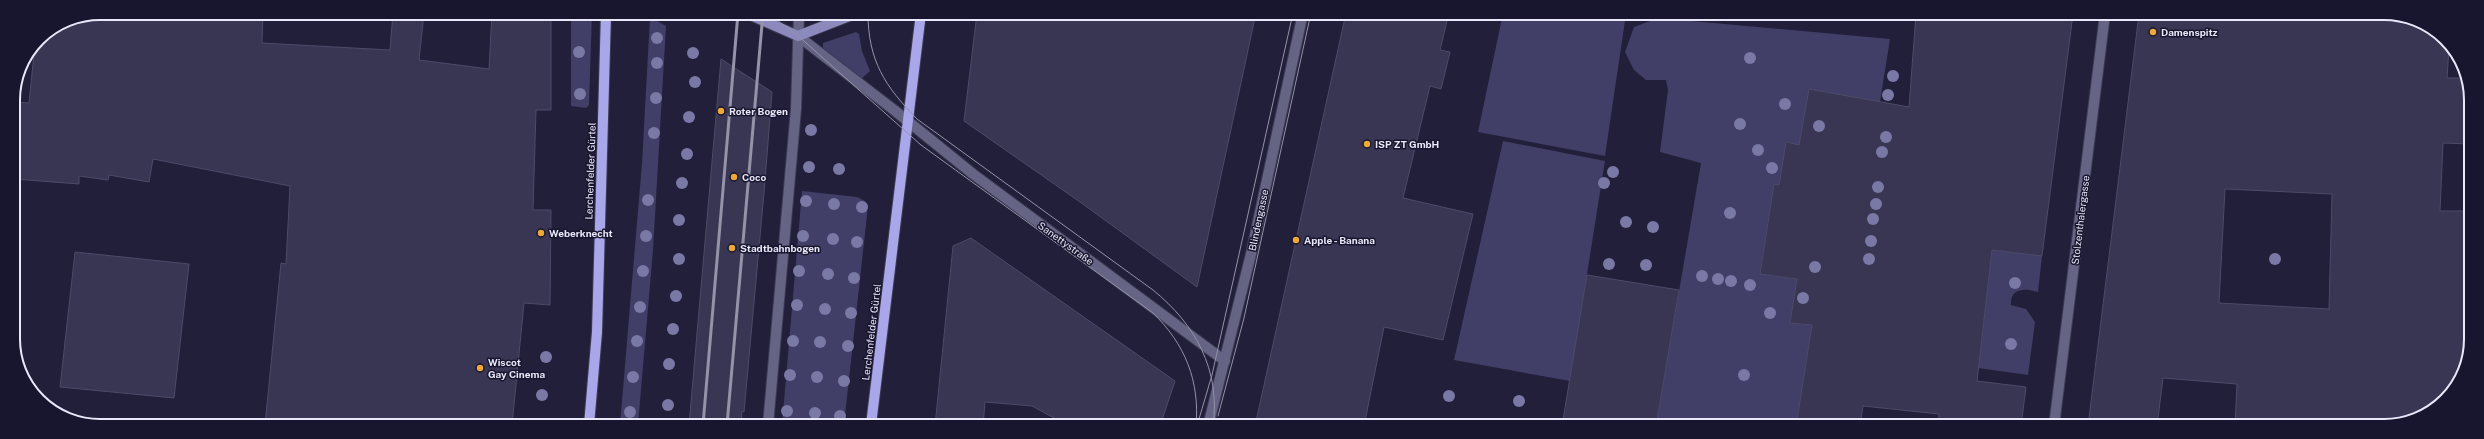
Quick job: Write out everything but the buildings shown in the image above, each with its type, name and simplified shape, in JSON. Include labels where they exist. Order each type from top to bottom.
[{"type":"main road","name":"Lerchenfelder Gürtel","points":[[590,419],[597,332],[606,20]]},
{"type":"main road","name":"Lerchenfelder Gürtel","points":[[872,419],[920,20]]},
{"type":"street","points":[[762,20],[798,36],[908,122]]},
{"type":"street","points":[[769,419],[796,109],[799,20]]},
{"type":"street","points":[[798,36],[839,20]]},
{"type":"street","name":"Blindengasse","points":[[1210,419],[1225,361],[1301,20]]},
{"type":"street","name":"Stolzenthalergasse","points":[[2055,419],[2104,20]]},
{"type":"street","name":"Sanettystraße","points":[[908,122],[973,174],[1225,361]]},
{"type":"shaded area","points":[[571,20],[592,20],[589,105],[586,108],[571,106]]},
{"type":"shaded area","points":[[650,20],[655,20],[666,26],[653,250],[639,419],[621,419],[642,163]]},
{"type":"shaded area","points":[[1502,20],[1625,20],[1605,156],[1478,132]]},
{"type":"shaded area","points":[[1653,20],[1680,20],[1890,39],[1880,102],[1799,145],[1786,142],[1779,185],[1774,184],[1760,273],[1797,279],[1790,323],[1812,325],[1797,419],[1657,419],[1701,163],[1660,152],[1668,90],[1666,80],[1646,80],[1634,70],[1625,52],[1634,27]]},
{"type":"shaded area","points":[[856,32],[859,34],[862,51],[870,71],[860,80],[823,48],[823,43]]},
{"type":"shaded area","points":[[1503,141],[1605,161],[1570,381],[1454,360]]},
{"type":"shaded area","points":[[802,191],[857,197],[865,201],[868,206],[845,419],[783,419]]},
{"type":"shaded area","points":[[1992,250],[2042,256],[2038,292],[2028,290],[2019,291],[2013,295],[2011,299],[2011,305],[2026,309],[2035,322],[2028,375],[1978,368]]},
{"type":"tram line","points":[[777,20],[796,34],[921,145],[1153,313],[1174,337],[1188,364],[1193,379],[1197,409],[1196,419]]},
{"type":"tram line","points":[[868,20],[871,45],[880,72],[887,84],[917,119],[1153,290],[1168,303],[1181,318],[1193,333],[1209,367],[1213,386],[1213,419]]},
{"type":"tram line","points":[[1199,419],[1212,375],[1291,20]]},
{"type":"tram line","points":[[1218,416],[1244,318],[1309,20]]},
{"type":"railway","points":[[704,419],[737,20]]},
{"type":"railway","points":[[728,419],[762,20]]},
{"type":"place","name":"Damenspitz","points":[[2153,32]]},
{"type":"place","name":"Roter Bogen","points":[[721,111]]},
{"type":"place","name":"ISP ZT GmbH","points":[[1367,144]]},
{"type":"place","name":"Coco","points":[[734,177]]},
{"type":"place","name":"Weberknecht","points":[[541,233]]},
{"type":"place","name":"Apple - Banana","points":[[1296,240]]},
{"type":"place","name":"Stadtbahnbogen","points":[[732,248]]},
{"type":"place","name":"Wiscot Gay Cinema","points":[[480,368]]}]
